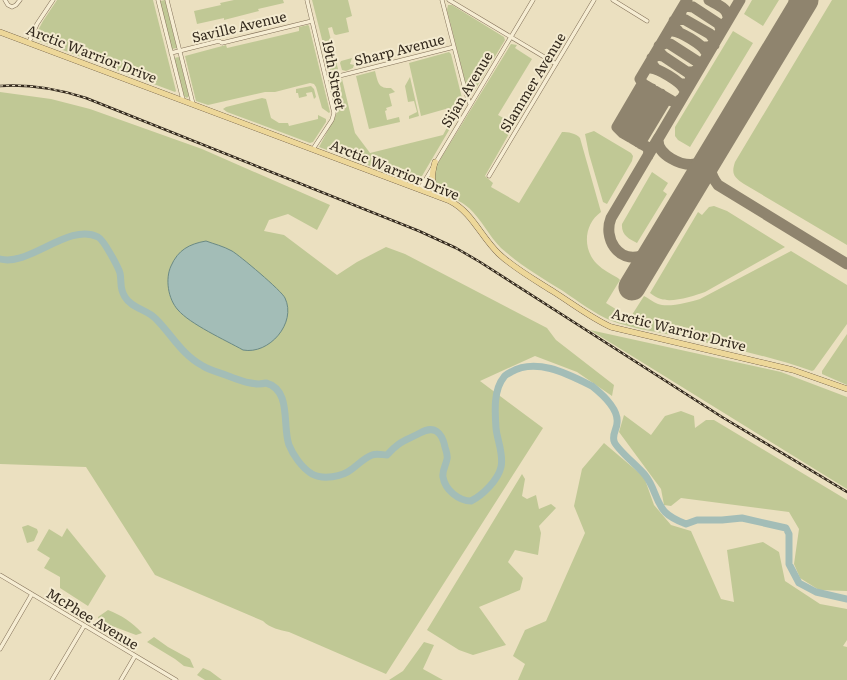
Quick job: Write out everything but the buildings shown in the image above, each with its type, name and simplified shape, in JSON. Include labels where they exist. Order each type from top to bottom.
[{"type":"main road","name":"Arctic Warrior Drive","points":[[0,32],[450,201],[460,207],[467,214],[486,239],[506,260],[605,324],[618,329],[793,370],[847,390]]},
{"type":"main road","points":[[435,162],[432,181],[435,188],[450,201]]},
{"type":"street","points":[[6,0],[8,5],[12,7],[20,0]]},
{"type":"street","points":[[29,42],[40,19],[53,0]]},
{"type":"street","points":[[158,0],[182,100]]},
{"type":"street","points":[[167,0],[193,104]]},
{"type":"street","name":"19th Street","points":[[307,0],[334,113],[332,120],[313,149]]},
{"type":"street","points":[[442,0],[470,104]]},
{"type":"street","points":[[449,0],[556,64]]},
{"type":"street","name":"Sijan Avenue","points":[[420,189],[532,0]]},
{"type":"street","name":"Slammer Avenue","points":[[488,176],[594,0]]},
{"type":"street","points":[[613,0],[647,21]]},
{"type":"street","name":"Saville Avenue","points":[[171,53],[219,41],[222,43],[312,21]]},
{"type":"street","name":"Sharp Avenue","points":[[326,79],[454,47]]},
{"type":"street","name":"McPhee Avenue","points":[[0,575],[176,680]]},
{"type":"street","points":[[0,649],[32,594]]},
{"type":"street","points":[[52,680],[84,626]]},
{"type":"street","points":[[121,680],[135,656]]},
{"type":"green space","points":[[57,0],[153,0],[176,91],[175,92],[36,40],[35,36]]},
{"type":"green space","points":[[165,0],[177,48],[172,49],[160,1]]},
{"type":"green space","points":[[234,0],[283,0],[284,3],[258,9],[259,11],[224,20],[224,18],[197,24],[194,11],[221,5],[220,3]]},
{"type":"green space","points":[[312,0],[348,0],[352,16],[346,18],[349,32],[336,35],[334,34],[332,27],[328,28],[338,69],[336,74],[331,75]]},
{"type":"green space","points":[[752,0],[779,0],[763,26],[744,14]]},
{"type":"green space","points":[[832,0],[847,0],[847,245],[744,184],[734,175],[733,172],[735,162]]},
{"type":"green space","points":[[448,5],[452,5],[504,37],[505,40],[473,93],[468,92],[467,89],[447,10]]},
{"type":"green space","points":[[308,25],[330,112],[329,113],[322,108],[316,87],[314,84],[310,83],[275,92],[265,92],[208,105],[196,101],[185,56],[226,45],[227,48],[299,31],[299,27]]},
{"type":"green space","points":[[733,31],[753,43],[690,147],[678,140],[675,136],[675,127]]},
{"type":"green space","points":[[511,44],[517,45],[515,48],[532,59],[498,115],[512,123],[521,108],[523,109],[485,176],[493,183],[491,187],[519,203],[562,132],[572,133],[578,136],[580,138],[601,212],[595,217],[588,230],[587,244],[589,251],[597,264],[620,280],[606,303],[630,318],[644,296],[662,305],[691,302],[700,299],[791,251],[847,285],[847,324],[814,370],[812,371],[742,351],[612,321],[587,308],[516,260],[501,248],[469,208],[439,188],[434,176],[435,168]]},
{"type":"green space","points":[[449,52],[451,54],[463,102],[462,110],[451,112],[449,108],[421,116],[409,63]]},
{"type":"green space","points":[[179,57],[189,96],[187,98],[184,96],[174,58]]},
{"type":"green space","points":[[352,58],[350,64],[354,65],[353,68],[346,71],[342,70],[340,63],[341,61]]},
{"type":"green space","points":[[375,71],[379,84],[383,87],[391,88],[395,92],[389,94],[392,106],[386,108],[387,110],[385,111],[387,120],[399,117],[400,122],[369,129],[356,76]]},
{"type":"green space","points":[[410,77],[419,116],[409,119],[409,116],[417,112],[414,101],[408,102],[405,86]]},
{"type":"green space","points":[[342,79],[355,133],[370,153],[443,135],[451,120],[455,120],[422,176],[415,182],[319,147],[337,111],[330,83]]},
{"type":"green space","points":[[311,86],[314,89],[316,97],[314,99],[312,92],[306,93],[307,96],[299,98],[298,93],[296,93],[296,89]]},
{"type":"green space","points":[[0,92],[51,99],[90,109],[202,149],[330,205],[317,230],[288,214],[269,220],[264,231],[284,235],[337,275],[357,262],[386,247],[405,254],[547,328],[556,340],[614,385],[612,396],[577,372],[535,356],[480,381],[543,428],[386,674],[289,632],[272,627],[263,621],[155,575],[86,467],[0,464]]},
{"type":"green space","points":[[262,98],[266,99],[271,118],[279,123],[288,123],[289,126],[318,119],[318,115],[326,119],[326,122],[313,142],[310,143],[227,112],[223,109]]},
{"type":"green space","points":[[594,131],[631,153],[633,156],[632,161],[607,204],[603,202],[589,154],[585,134]]},
{"type":"green space","points":[[652,172],[668,183],[663,191],[667,194],[637,243],[624,234],[622,224]]},
{"type":"green space","points":[[714,206],[727,211],[785,247],[700,294],[666,300],[660,299],[650,293],[698,212],[702,215],[709,207]]},
{"type":"green space","points":[[590,330],[781,372],[847,397],[847,489]]},
{"type":"green space","points":[[847,334],[847,385],[822,374],[822,371]]},
{"type":"green space","points":[[681,411],[694,416],[695,428],[706,420],[714,420],[847,500],[847,591],[819,590],[800,578],[794,564],[799,529],[789,512],[681,498],[671,506],[664,505],[661,489],[619,432],[624,415],[651,435],[665,416]]},
{"type":"green space","points":[[604,443],[644,477],[654,505],[671,525],[691,531],[721,599],[734,602],[727,550],[763,542],[779,552],[785,581],[820,604],[847,609],[847,640],[843,646],[847,647],[847,680],[518,680],[525,664],[513,656],[525,630],[546,621],[585,533],[574,506],[582,469]]},
{"type":"green space","points":[[522,474],[525,479],[522,496],[527,499],[536,495],[539,509],[551,504],[556,508],[539,526],[541,533],[538,555],[515,550],[508,562],[523,578],[520,590],[479,607],[506,645],[473,655],[459,650],[427,630]]},
{"type":"green space","points":[[28,525],[37,529],[38,532],[34,541],[27,543],[22,527]]},
{"type":"green space","points":[[67,528],[106,576],[88,606],[60,588],[60,577],[44,568],[50,558],[37,550],[49,529],[62,537]]},
{"type":"green space","points":[[108,610],[126,619],[142,633],[136,635],[99,621],[98,617]]},
{"type":"green space","points":[[154,637],[168,647],[190,659],[194,668],[184,666],[147,642]]},
{"type":"green space","points":[[424,642],[434,645],[423,669],[443,680],[389,680],[403,671]]},
{"type":"green space","points":[[203,668],[210,671],[222,680],[205,680],[197,675]]},
{"type":"water","points":[[206,241],[232,251],[269,281],[285,298],[288,308],[284,327],[271,342],[262,348],[243,350],[208,332],[178,310],[172,300],[168,289],[168,277],[174,260],[189,246]]},
{"type":"waterway","points":[[0,259],[11,260],[23,257],[62,239],[75,235],[87,234],[101,239],[119,270],[122,291],[128,301],[148,313],[162,325],[189,356],[213,371],[257,384],[266,383],[274,387],[280,393],[285,410],[289,445],[298,461],[316,476],[338,476],[348,472],[369,456],[376,454],[387,455],[402,442],[425,431],[433,430],[437,431],[442,437],[447,453],[443,474],[444,482],[457,497],[466,501],[471,501],[489,487],[497,477],[501,467],[502,457],[496,428],[495,409],[496,395],[500,382],[509,373],[531,366],[562,372],[592,386],[613,407],[617,418],[614,441],[623,453],[645,475],[651,484],[659,503],[667,514],[686,524],[697,520],[742,518],[786,528],[789,534],[789,564],[799,583],[816,592],[847,599]]},
{"type":"taxiway","points":[[681,99],[677,103],[672,101],[643,84],[640,79],[687,0]]},
{"type":"taxiway","points":[[709,0],[725,10],[728,16],[728,20],[726,22]]},
{"type":"taxiway","points":[[716,148],[707,158],[699,163],[684,164],[671,159],[666,155],[659,145],[658,139],[740,0]]},
{"type":"taxiway","points":[[792,21],[795,11],[794,0]]},
{"type":"taxiway","points":[[681,12],[686,6],[693,7],[719,24],[721,30],[719,34]]},
{"type":"taxiway","points":[[678,31],[674,27],[674,21],[682,18],[710,34],[713,38],[714,45],[703,47]]},
{"type":"taxiway","points":[[671,31],[675,31],[690,38],[706,52]]},
{"type":"taxiway","points":[[663,56],[659,52],[659,46],[666,43],[698,62],[699,69],[693,72],[688,72]]},
{"type":"taxiway","points":[[655,68],[652,64],[652,58],[658,55],[663,56],[690,74],[691,82],[681,84]]},
{"type":"taxiway","points":[[649,68],[653,68],[668,76],[684,89]]},
{"type":"taxiway","points":[[644,85],[641,86],[617,127],[623,133],[647,147],[649,151],[648,156]]},
{"type":"taxiway","points":[[630,137],[626,133],[627,129],[649,91],[652,89]]},
{"type":"taxiway","points":[[638,142],[635,138],[635,134],[658,95],[661,94]]},
{"type":"taxiway","points":[[641,144],[642,140],[668,99]]},
{"type":"taxiway","points":[[657,245],[650,252],[641,256],[625,256],[614,247],[609,233],[609,226],[611,218],[659,137]]},
{"type":"taxiway","points":[[714,152],[711,161],[711,173],[718,185],[847,264]]},
{"type":"runway","points":[[632,287],[805,0]]},
{"type":"railway","points":[[0,86],[44,88],[86,98],[419,231],[456,248],[722,417],[847,492]]}]
